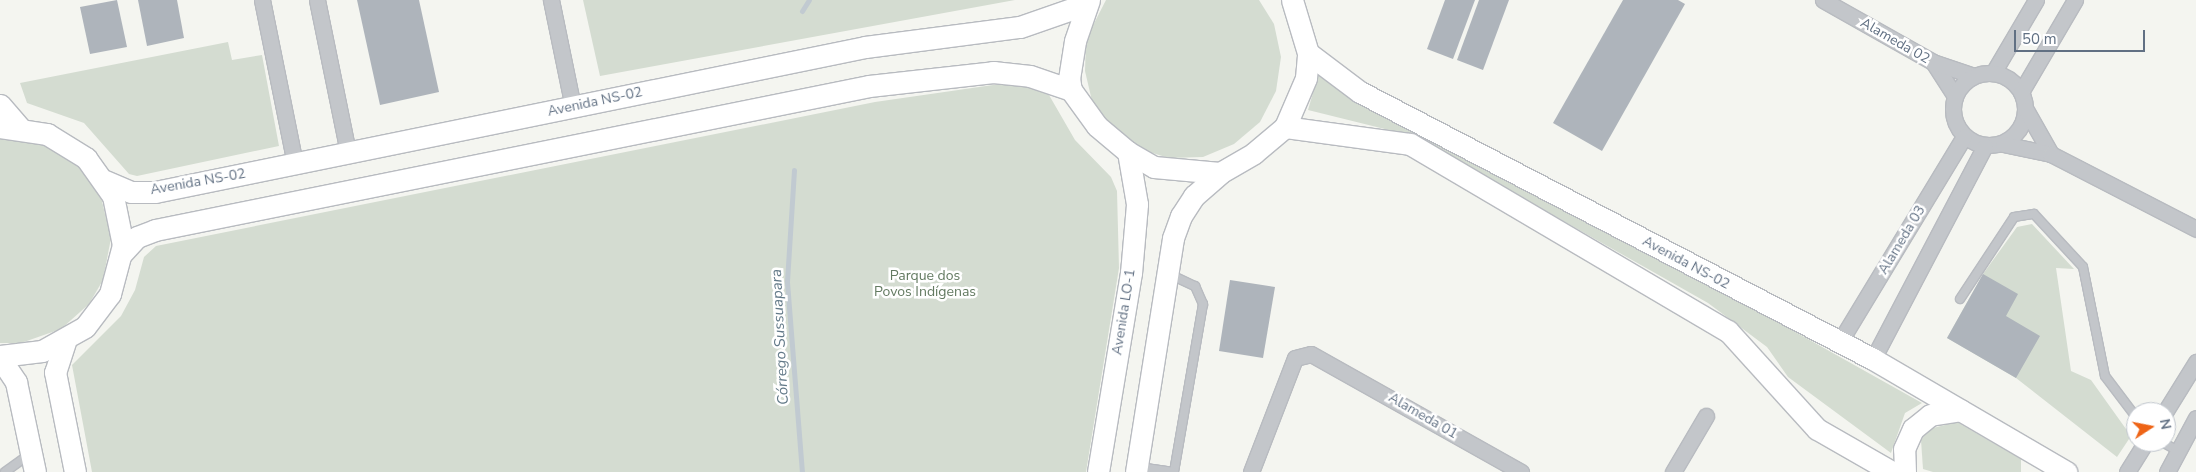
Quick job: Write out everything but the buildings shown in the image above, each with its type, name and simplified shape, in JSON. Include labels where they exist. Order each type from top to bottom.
[{"type":"street","points":[[262,0],[295,164]]},
{"type":"street","points":[[316,0],[348,153]]},
{"type":"street","points":[[551,0],[573,107]]},
{"type":"street","points":[[1136,469],[1167,274],[1181,216],[1194,196],[1220,173],[1254,153],[1285,127],[1306,78],[1308,53],[1292,0]]},
{"type":"street","name":"Alameda 02","points":[[1823,0],[1933,62],[1955,96]]},
{"type":"street","points":[[1993,73],[2036,0]]},
{"type":"street","points":[[2021,92],[2075,0]]},
{"type":"street","points":[[1071,90],[1075,41],[1087,2]]},
{"type":"street","name":"Avenida NS-02","points":[[105,181],[131,192],[155,192],[840,52],[916,39],[1012,28],[1087,2]]},
{"type":"street","name":"Avenida NS-02","points":[[1308,53],[1360,92],[1839,343],[1873,358],[2066,472]]},
{"type":"street","points":[[1933,62],[1974,76],[1993,73],[2014,83],[2021,92],[2026,110],[2051,154]]},
{"type":"street","points":[[122,253],[137,238],[154,230],[846,91],[976,72],[1030,76],[1071,90],[1097,126],[1128,152],[1154,167],[1220,173]]},
{"type":"street","points":[[1974,76],[1955,96],[1953,114],[1964,136],[1986,146],[2003,144],[2051,154],[2196,228]]},
{"type":"street","points":[[0,105],[9,127]]},
{"type":"street","points":[[2003,144],[2019,128],[2026,110]]},
{"type":"street","name":"Avenida NS-02","points":[[0,357],[33,354],[65,342],[85,327],[104,304],[115,282],[122,253],[120,216],[105,181],[70,145],[48,134],[9,127]]},
{"type":"street","points":[[1285,127],[1410,144],[1728,330],[1817,429],[1892,472]]},
{"type":"street","name":"Alameda 03","points":[[1839,343],[1964,136]]},
{"type":"street","name":"Alameda 03","points":[[1873,358],[1986,146]]},
{"type":"street","name":"Avenida LO-1","points":[[1098,472],[1131,273],[1137,204],[1128,152]]},
{"type":"street","points":[[65,342],[55,372],[75,472]]},
{"type":"street","name":"Alameda 01","points":[[1251,472],[1295,358],[1311,354],[1521,472]]},
{"type":"street","points":[[0,357],[16,382],[34,462]]},
{"type":"street","points":[[2170,402],[2196,362]]},
{"type":"street","points":[[1905,472],[1904,449],[1914,429],[1930,415],[1961,410]]},
{"type":"street","points":[[1673,472],[1706,416]]},
{"type":"street","points":[[2167,472],[2196,418]]},
{"type":"street","points":[[2031,472],[2032,451]]},
{"type":"street","points":[[2127,472],[2140,452]]},
{"type":"lane","points":[[1960,299],[2014,217],[2034,214],[2082,267],[2105,376],[2126,404]]},
{"type":"lane","points":[[1136,469],[1174,472],[1203,304],[1195,286],[1167,274]]},
{"type":"lane","points":[[5,472],[34,462]]},
{"type":"green space","points":[[583,0],[1015,0],[600,76]]},
{"type":"green space","points":[[1106,0],[1259,0],[1274,24],[1281,57],[1276,91],[1260,122],[1234,144],[1203,157],[1169,158],[1136,148],[1109,127],[1092,101],[1085,71],[1086,39]]},
{"type":"green space","points":[[228,42],[232,60],[262,55],[279,146],[137,176],[129,174],[84,123],[27,103],[20,83]]},
{"type":"green space","points":[[1319,72],[1708,283],[1922,403],[1905,413],[1891,453],[1788,377],[1767,347],[1708,303],[1413,136],[1308,110]]},
{"type":"green space","name":"Parque dos Povos Indígenas","points":[[993,85],[1021,85],[1049,95],[1075,140],[1111,177],[1117,191],[1119,268],[1086,472],[92,472],[72,365],[121,316],[135,290],[144,257],[156,246],[875,102]]},
{"type":"green space","points":[[0,138],[44,144],[79,166],[101,197],[111,238],[103,280],[89,304],[61,329],[21,343],[0,343]]},
{"type":"green space","points":[[2032,224],[2074,269],[2056,268],[2071,371],[2091,380],[2126,429],[2126,444],[2117,457],[2016,378],[1947,338],[1983,274],[2017,227]]},
{"type":"green space","points":[[1957,422],[2021,459],[2021,472],[1933,472],[1923,469],[1921,440],[1929,429]]},
{"type":"waterway","name":"Córrego Sussuapara","points":[[802,11],[809,0]]},
{"type":"waterway","name":"Córrego Sussuapara","points":[[794,170],[787,282],[802,472]]}]
